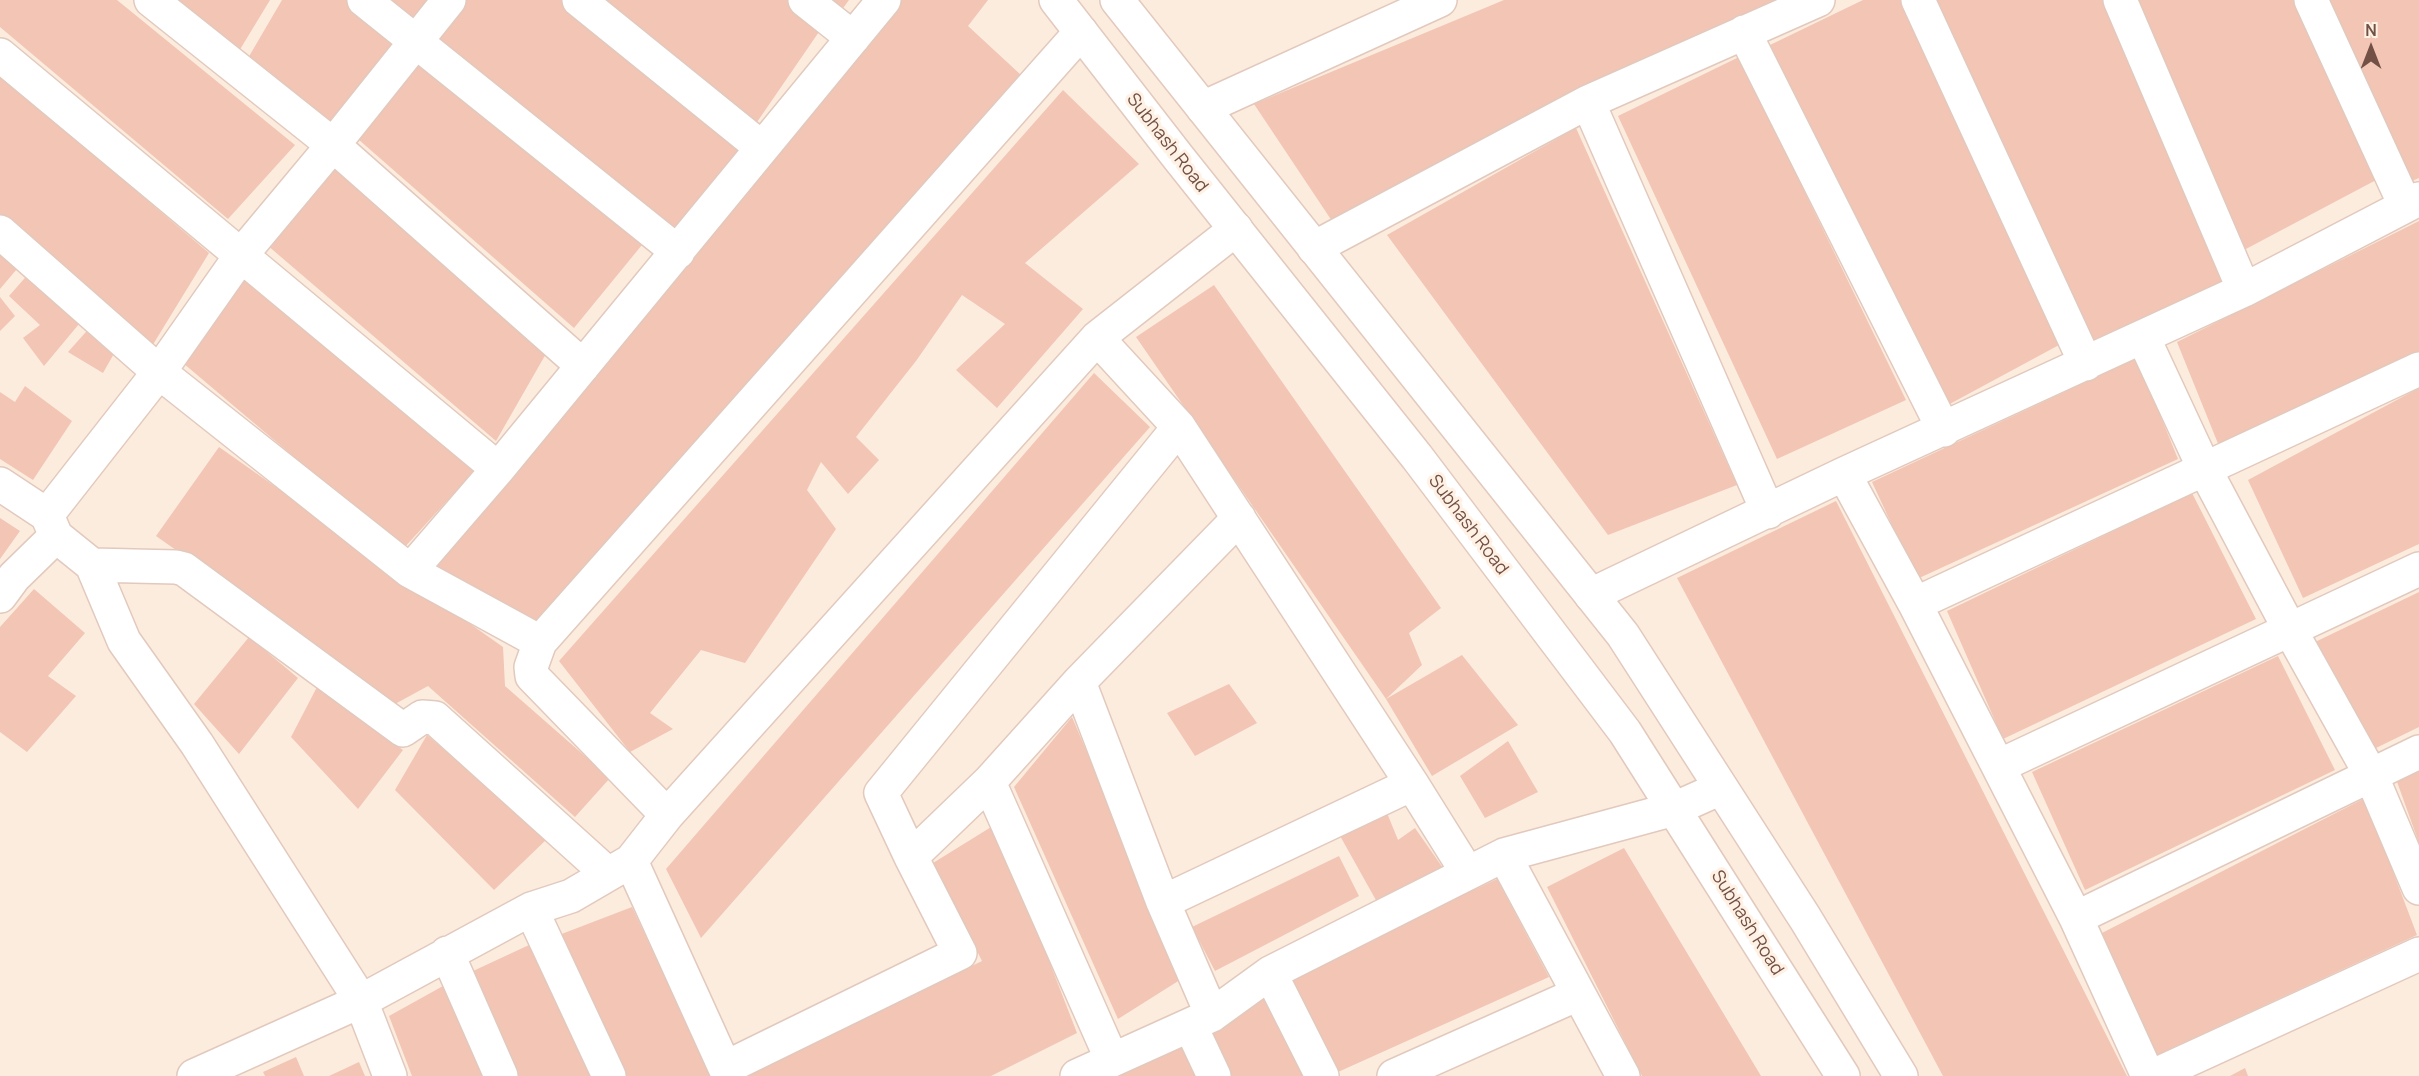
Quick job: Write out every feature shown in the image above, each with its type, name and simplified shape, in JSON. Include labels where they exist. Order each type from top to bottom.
[{"type":"street","points":[[151,0],[333,145],[583,366]]},
{"type":"street","points":[[364,0],[678,252]]},
{"type":"street","points":[[0,596],[242,254],[416,43],[448,0]]},
{"type":"street","points":[[579,0],[762,148]]},
{"type":"street","points":[[805,0],[853,38]]},
{"type":"street","points":[[410,571],[498,469],[884,0]]},
{"type":"street","name":"Subhash Road","points":[[1056,0],[1431,476],[1625,732],[1843,1076]]},
{"type":"street","points":[[1117,0],[1623,635],[1805,918],[1901,1076]]},
{"type":"street","points":[[1203,108],[1440,0]]},
{"type":"street","points":[[1314,248],[1588,102],[1818,0]]},
{"type":"street","points":[[1918,0],[2086,364]]},
{"type":"street","points":[[2120,0],[2244,290]]},
{"type":"street","points":[[1591,595],[1844,474],[1944,430],[2244,290],[2412,202],[2311,0]]},
{"type":"street","points":[[667,816],[532,676],[531,667],[540,642],[1081,32]]},
{"type":"street","points":[[1744,32],[1944,430]]},
{"type":"street","points":[[0,55],[498,469]]},
{"type":"street","points":[[1588,102],[1768,512]]},
{"type":"street","points":[[194,1076],[361,1000],[531,909],[571,896],[619,868],[1097,338],[1236,230]]},
{"type":"street","points":[[0,232],[159,372],[410,571],[540,642]]},
{"type":"street","points":[[2143,337],[2204,468],[2371,775],[2419,888]]},
{"type":"street","points":[[1097,338],[1179,427],[1467,872]]},
{"type":"street","points":[[1915,604],[2419,369]]},
{"type":"street","points":[[92,565],[184,569],[403,730],[422,717],[435,718],[619,868],[725,1068],[960,953],[910,857],[881,793],[1179,427]]},
{"type":"street","points":[[1844,474],[1915,604],[2076,918],[2148,1076]]},
{"type":"street","points":[[0,484],[51,526],[92,565],[124,640],[196,744],[361,1000],[390,1076]]},
{"type":"street","points":[[910,857],[989,782],[1079,682],[1239,518]]},
{"type":"street","points":[[1999,766],[2419,569]]},
{"type":"street","points":[[1079,682],[1163,902],[1201,1020],[1214,1076]]},
{"type":"street","points":[[2076,918],[2419,752]]},
{"type":"street","points":[[989,782],[1090,1071],[1201,1020],[1270,973],[1504,855],[1674,809],[1721,788]]},
{"type":"street","points":[[1163,902],[1412,784]]},
{"type":"street","points":[[1504,855],[1623,1076]]},
{"type":"street","points":[[531,909],[609,1076]]},
{"type":"street","points":[[447,953],[501,1076]]},
{"type":"street","points":[[2153,1076],[2419,954]]},
{"type":"street","points":[[1270,973],[1322,1076]]},
{"type":"street","points":[[1394,1076],[1578,994]]},
{"type":"building","points":[[0,0],[117,0],[295,145],[228,219],[0,27]]},
{"type":"building","points":[[162,0],[270,0],[233,61]]},
{"type":"building","points":[[282,0],[347,0],[396,39],[325,129],[244,65]]},
{"type":"building","points":[[377,0],[436,0],[413,30]]},
{"type":"building","points":[[456,0],[566,0],[750,149],[676,240],[425,36]]},
{"type":"building","points":[[603,0],[789,0],[823,26],[755,125]]},
{"type":"building","points":[[830,0],[849,0],[841,11]]},
{"type":"building","points":[[902,0],[988,0],[968,26],[1021,75],[538,622],[435,569]]},
{"type":"building","points":[[1504,0],[1785,0],[1332,221],[1254,104]]},
{"type":"building","points":[[1863,0],[1907,0],[2059,345],[1946,406],[1770,45]]},
{"type":"building","points":[[1933,0],[2106,0],[2229,282],[2094,344]]},
{"type":"building","points":[[2136,0],[2296,0],[2378,179],[2244,250]]},
{"type":"building","points":[[2327,0],[2419,0],[2419,178],[2412,181]]},
{"type":"building","points":[[1739,57],[1906,400],[1777,459],[1618,116]]},
{"type":"building","points":[[417,63],[646,240],[574,328],[358,139]]},
{"type":"building","points":[[0,75],[209,253],[149,351],[0,217]]},
{"type":"building","points":[[1063,90],[1139,164],[1025,263],[1083,309],[997,408],[956,370],[1005,324],[962,295],[916,361],[856,437],[879,460],[848,494],[821,462],[807,490],[836,529],[745,663],[701,650],[650,713],[673,729],[630,752],[559,661]]},
{"type":"building","points":[[1576,128],[1737,485],[1608,535],[1387,235]]},
{"type":"building","points":[[331,163],[547,352],[496,441],[267,245]]},
{"type":"building","points":[[2419,221],[2419,351],[2219,446],[2177,342]]},
{"type":"building","points":[[0,245],[22,263],[0,289]]},
{"type":"building","points":[[31,271],[84,318],[44,366],[23,338],[40,325],[9,296]]},
{"type":"building","points":[[244,271],[478,467],[403,549],[183,363]]},
{"type":"building","points":[[1214,285],[1441,608],[1409,633],[1422,665],[1386,699],[1136,337]]},
{"type":"building","points":[[0,297],[15,316],[0,331]]},
{"type":"building","points":[[93,324],[116,350],[103,373],[68,352]]},
{"type":"building","points":[[2137,358],[2178,459],[1917,579],[1872,482]]},
{"type":"building","points":[[1094,373],[1150,427],[701,938],[666,869]]},
{"type":"building","points":[[25,386],[72,421],[33,480],[0,459],[0,392],[15,402]]},
{"type":"building","points":[[2419,388],[2419,544],[2303,598],[2248,480]]},
{"type":"building","points":[[219,447],[503,647],[505,686],[610,778],[575,817],[428,686],[395,704],[156,536]]},
{"type":"building","points":[[2192,493],[2256,619],[2003,739],[1947,611]]},
{"type":"building","points":[[1836,501],[2127,1076],[1943,1076],[1677,578]]},
{"type":"building","points":[[0,518],[20,531],[0,559]]},
{"type":"building","points":[[34,589],[85,633],[48,676],[76,696],[27,752],[0,732],[0,627]]},
{"type":"building","points":[[2419,592],[2419,727],[2376,748],[2313,643]]},
{"type":"building","points":[[249,637],[298,678],[239,754],[194,704]]},
{"type":"building","points":[[1462,655],[1518,725],[1432,776],[1386,699]]},
{"type":"building","points":[[2278,656],[2335,770],[2085,890],[2032,772]]},
{"type":"building","points":[[1229,684],[1257,723],[1195,756],[1167,713]]},
{"type":"building","points":[[317,687],[403,750],[358,809],[291,737]]},
{"type":"building","points":[[1072,717],[1183,978],[1118,1019],[1014,787]]},
{"type":"building","points":[[427,735],[547,839],[494,890],[395,790]]},
{"type":"building","points":[[1508,741],[1538,792],[1485,818],[1460,776]]},
{"type":"building","points":[[2419,768],[2419,843],[2396,779]]},
{"type":"building","points":[[2365,798],[2417,935],[2155,1056],[2102,933]]},
{"type":"building","points":[[1385,808],[1398,840],[1415,828],[1443,868],[1377,902],[1339,834]]},
{"type":"building","points":[[996,824],[1077,1033],[991,1076],[745,1076],[982,961],[933,863]]},
{"type":"building","points":[[1624,848],[1761,1076],[1642,1076],[1547,887]]},
{"type":"building","points":[[1339,856],[1359,896],[1215,971],[1192,927]]},
{"type":"building","points":[[1497,879],[1549,977],[1338,1072],[1289,976]]},
{"type":"building","points":[[632,907],[711,1076],[623,1076],[559,935]]},
{"type":"building","points":[[529,945],[592,1076],[516,1076],[471,972]]},
{"type":"building","points":[[443,986],[483,1076],[412,1076],[389,1016]]},
{"type":"building","points":[[1267,996],[1306,1076],[1228,1076],[1208,1036]]},
{"type":"building","points":[[1185,1043],[1201,1076],[1110,1076]]},
{"type":"building","points":[[296,1057],[304,1076],[265,1076],[263,1072]]},
{"type":"building","points":[[359,1062],[365,1076],[329,1076]]},
{"type":"building","points":[[2245,1068],[2248,1076],[2230,1076]]}]
